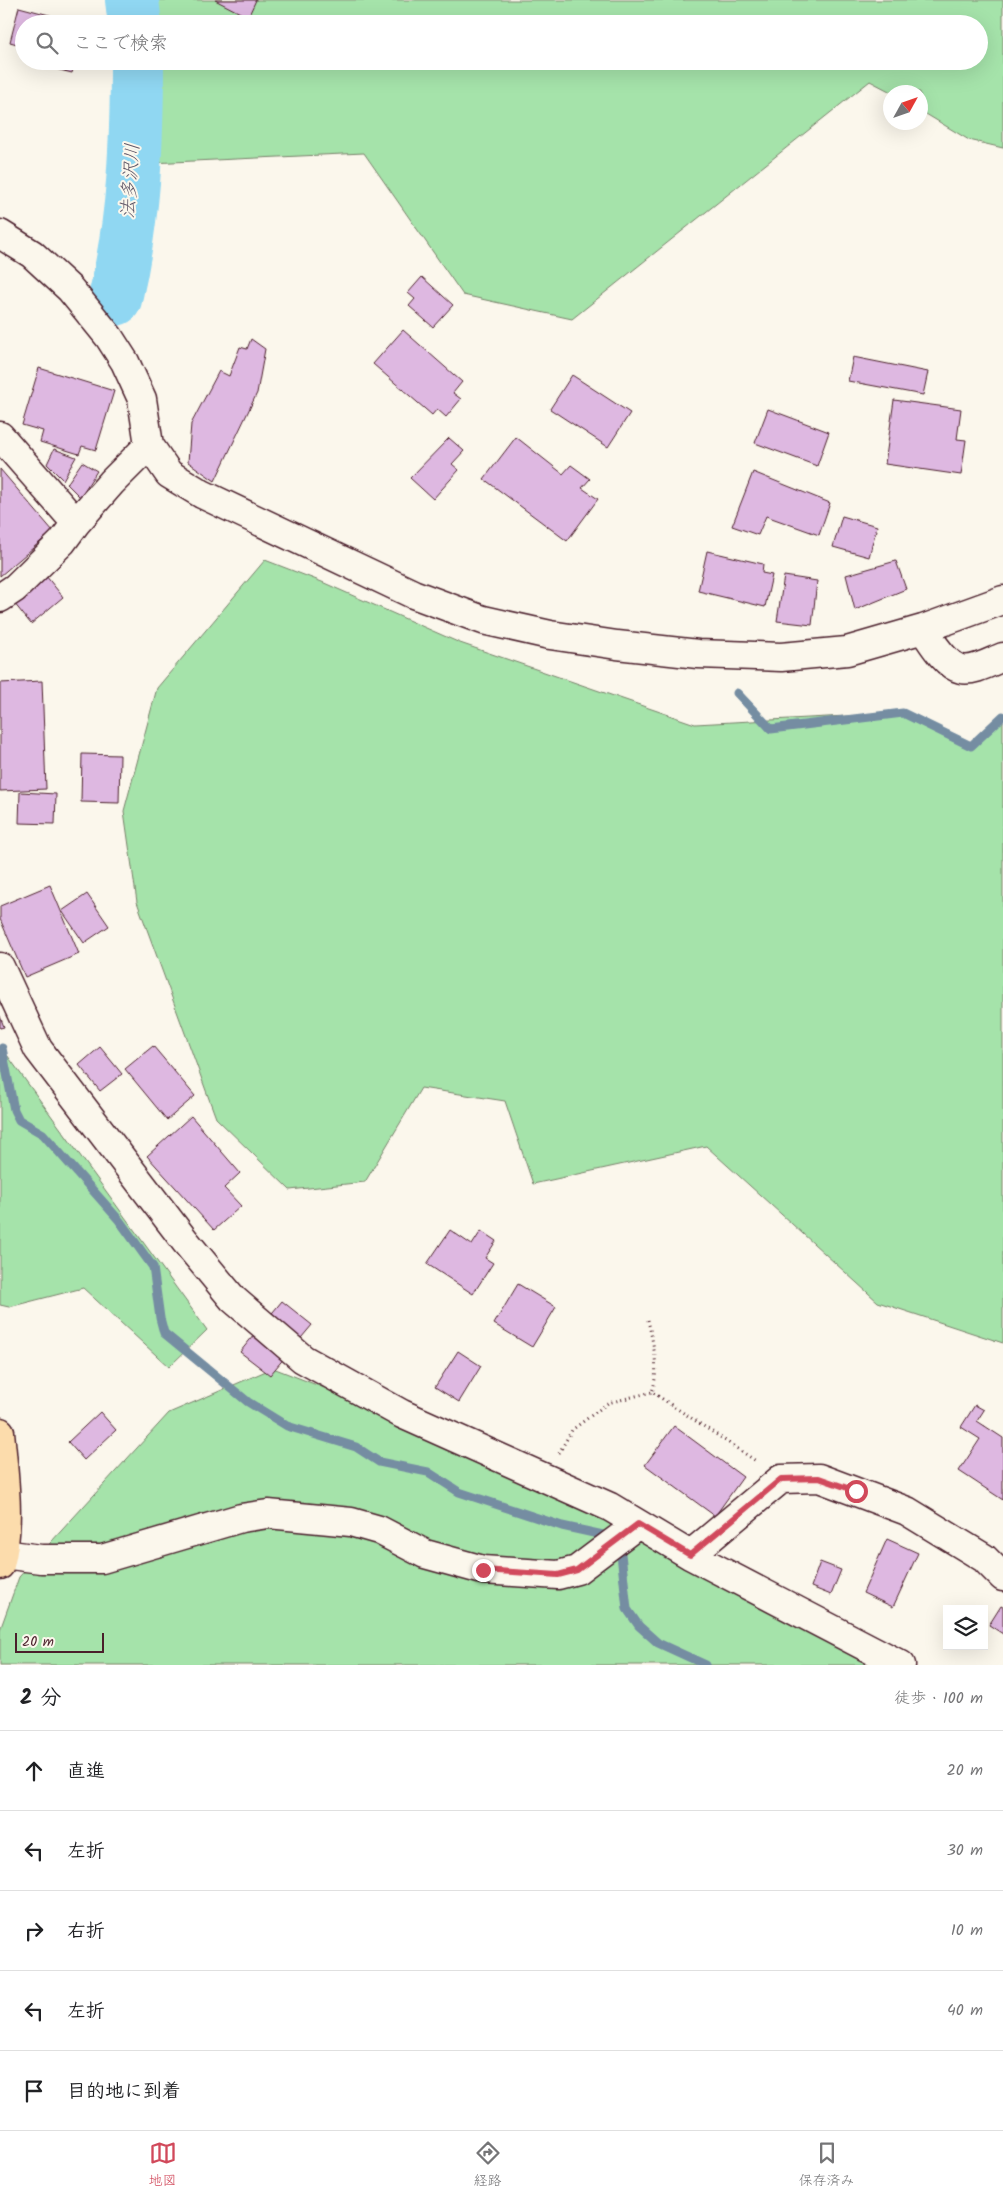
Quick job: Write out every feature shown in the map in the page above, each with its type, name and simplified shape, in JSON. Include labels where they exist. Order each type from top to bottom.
[{"type":"main road","points":[[0,1432],[6,1504],[2,1560]]},
{"type":"street","points":[[0,234],[32,254],[51,271],[70,289],[109,337],[125,362],[142,400],[149,445],[169,474],[202,494],[413,594],[483,620],[550,635],[617,645],[698,654],[781,658],[847,651],[923,629],[1003,600]]},
{"type":"street","points":[[0,436],[76,523]]},
{"type":"street","points":[[0,598],[15,588],[62,542],[112,482],[149,445]]},
{"type":"street","points":[[923,629],[950,663],[962,670],[974,668],[1003,657]]},
{"type":"street","points":[[0,966],[38,1049],[185,1241],[233,1299],[303,1359],[402,1414],[610,1507],[690,1555],[901,1665]]},
{"type":"street","points":[[690,1555],[781,1479],[819,1478],[907,1511],[984,1558],[1003,1577]]},
{"type":"street","points":[[2,1560],[102,1559],[241,1518],[268,1514],[351,1522],[379,1530],[425,1554],[483,1570],[558,1575],[577,1570],[638,1524]]},
{"type":"path","points":[[648,1320],[657,1377],[652,1392]]},
{"type":"path","points":[[545,1478],[572,1430],[608,1403],[652,1392],[781,1479]]},
{"type":"green space","points":[[125,0],[1003,0],[1003,148],[969,140],[928,115],[928,85],[883,85],[883,88],[870,81],[572,319],[463,295],[364,153],[151,163],[147,70],[988,70],[988,15],[144,15],[144,10]]},
{"type":"green space","points":[[265,560],[322,582],[460,643],[695,724],[903,713],[971,746],[1003,721],[1003,1343],[878,1302],[706,1146],[533,1184],[505,1101],[421,1088],[365,1182],[290,1190],[216,1118],[137,902],[124,811],[157,688]]},
{"type":"green space","points":[[2,1048],[207,1330],[169,1367],[83,1288],[9,1307],[0,1305],[0,1049]]},
{"type":"green space","points":[[273,1368],[582,1488],[888,1665],[0,1665],[0,1630],[19,1577],[169,1413]]},
{"type":"building","points":[[215,0],[256,0],[249,15],[244,15]]},
{"type":"building","points":[[19,7],[49,15],[17,15]]},
{"type":"building","points":[[15,23],[15,43],[10,42]]},
{"type":"building","points":[[60,70],[73,70],[72,73]]},
{"type":"building","points":[[422,277],[453,305],[433,327],[409,306],[415,299],[408,293]]},
{"type":"building","points":[[403,330],[462,382],[453,393],[461,399],[446,417],[437,409],[432,415],[373,364]]},
{"type":"building","points":[[251,339],[265,349],[257,393],[215,481],[188,462],[191,424],[219,371],[229,376],[240,347],[247,349]]},
{"type":"building","points":[[853,357],[928,372],[923,395],[848,381]]},
{"type":"building","points":[[39,368],[114,391],[96,450],[82,446],[79,454],[40,442],[43,431],[22,425]]},
{"type":"building","points":[[572,375],[630,413],[608,447],[550,409]]},
{"type":"building","points":[[894,400],[961,409],[957,439],[966,440],[961,475],[885,464]]},
{"type":"building","points":[[768,409],[829,432],[817,466],[755,443]]},
{"type":"building","points":[[516,437],[563,474],[571,465],[590,479],[582,488],[598,499],[567,541],[484,479]]},
{"type":"building","points":[[449,438],[464,451],[452,464],[459,470],[433,499],[410,478]]},
{"type":"building","points":[[54,449],[76,457],[63,480],[47,464]]},
{"type":"building","points":[[82,462],[97,471],[80,497],[67,484]]},
{"type":"building","points":[[0,469],[53,531],[0,576]]},
{"type":"building","points":[[753,472],[830,503],[819,535],[766,516],[758,535],[732,526]]},
{"type":"building","points":[[842,516],[877,526],[869,557],[833,547]]},
{"type":"building","points":[[707,551],[763,564],[762,573],[772,575],[765,607],[698,591]]},
{"type":"building","points":[[896,561],[906,589],[855,610],[846,575]]},
{"type":"building","points":[[46,576],[63,597],[31,624],[14,603]]},
{"type":"building","points":[[784,576],[817,581],[812,625],[777,621]]},
{"type":"building","points":[[42,681],[46,789],[0,791],[0,683]]},
{"type":"building","points":[[82,754],[120,755],[119,803],[81,802]]},
{"type":"building","points":[[20,792],[56,794],[55,824],[19,823]]},
{"type":"building","points":[[50,885],[79,954],[25,977],[0,919],[0,906]]},
{"type":"building","points":[[87,894],[109,926],[84,943],[62,911]]},
{"type":"building","points":[[0,1016],[4,1027],[0,1028]]},
{"type":"building","points":[[153,1046],[195,1096],[167,1120],[125,1069]]},
{"type":"building","points":[[100,1047],[122,1074],[100,1091],[79,1065]]},
{"type":"building","points":[[191,1116],[240,1173],[224,1188],[241,1206],[214,1230],[147,1156]]},
{"type":"building","points":[[450,1230],[472,1245],[481,1231],[496,1241],[485,1258],[493,1263],[473,1294],[427,1264]]},
{"type":"building","points":[[518,1284],[556,1307],[532,1347],[494,1324]]},
{"type":"building","points":[[282,1301],[312,1325],[270,1375],[240,1352]]},
{"type":"building","points":[[458,1351],[481,1366],[459,1402],[435,1387]]},
{"type":"building","points":[[975,1405],[984,1410],[977,1421],[1003,1438],[1003,1500],[959,1471],[980,1439],[961,1427]]},
{"type":"building","points":[[100,1412],[116,1430],[84,1460],[68,1442]]},
{"type":"building","points":[[674,1426],[743,1477],[715,1516],[645,1465]]},
{"type":"building","points":[[887,1539],[918,1553],[893,1607],[863,1593]]},
{"type":"building","points":[[820,1562],[841,1570],[831,1595],[811,1587]]},
{"type":"building","points":[[1001,1606],[1003,1607],[1003,1634],[989,1625]]},
{"type":"waterway","name":"法多沢川","points":[[132,0],[134,15]]},
{"type":"waterway","name":"法多沢川","points":[[115,299],[126,239],[133,181],[137,70]]},
{"type":"waterway","points":[[737,693],[771,729],[903,713],[971,746],[1003,716]]},
{"type":"waterway","points":[[2,1048],[14,1110],[19,1120],[43,1134],[119,1220],[153,1267],[164,1333],[248,1402],[287,1426],[356,1447],[379,1462],[428,1472],[459,1492],[562,1526],[603,1535],[621,1554],[627,1609],[639,1626],[658,1643],[706,1665]]},
{"type":"route","points":[[483,1570],[558,1575],[577,1570],[638,1524],[690,1555],[781,1479],[819,1478],[856,1491]]}]
